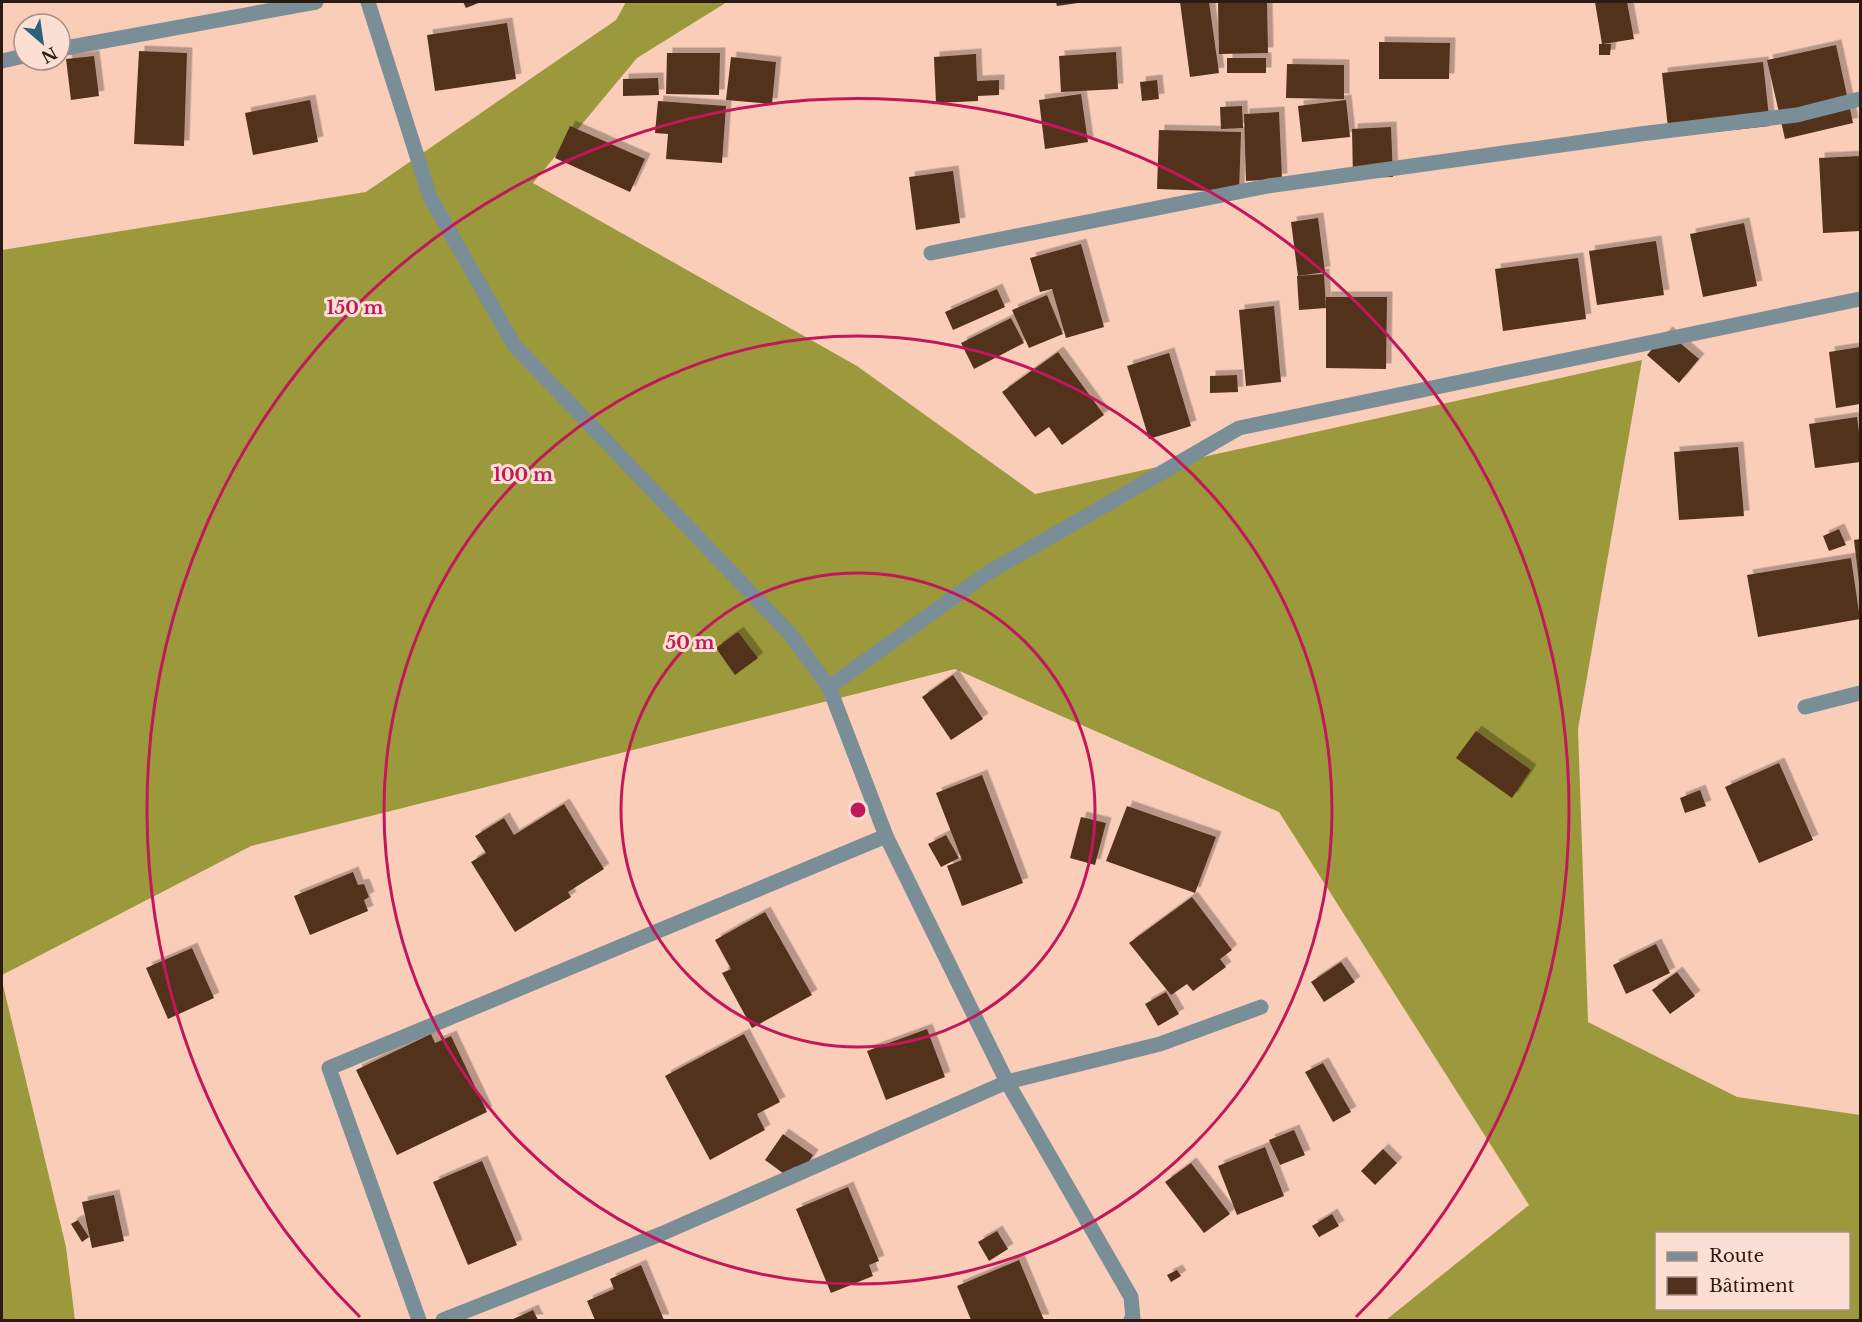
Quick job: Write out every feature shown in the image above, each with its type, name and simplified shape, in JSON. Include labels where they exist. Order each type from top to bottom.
[{"type":"street","points":[[72,47],[316,2]]},
{"type":"street","points":[[368,2],[430,197],[514,345],[790,634],[830,687],[886,836],[1007,1082],[1131,1296],[1133,1319],[1131,1320]]},
{"type":"street","points":[[931,254],[1268,186],[1616,137],[1797,115],[1860,99]]},
{"type":"street","points":[[830,687],[986,574],[1239,428],[1860,299]]},
{"type":"street","points":[[1804,707],[1860,693]]},
{"type":"street","points":[[419,1320],[329,1068],[886,836]]},
{"type":"street","points":[[443,1320],[661,1234],[1007,1082],[1161,1044],[1261,1007]]},
{"type":"shaded area","points":[[626,2],[727,2],[637,58],[533,183],[857,366],[1035,494],[1642,360],[1578,729],[1588,1022],[1737,1097],[1860,1115],[1860,1320],[1386,1320],[1529,1205],[1279,812],[955,669],[251,846],[2,975],[2,250],[366,192],[616,20]]},
{"type":"shaded area","points":[[2,981],[66,1247],[75,1320],[2,1320]]},
{"type":"building","points":[[463,2],[481,2],[466,8]]},
{"type":"building","points":[[1056,2],[1078,2],[1078,3],[1057,6]]},
{"type":"building","points":[[1180,2],[1209,2],[1219,73],[1190,77]]},
{"type":"building","points":[[1218,2],[1267,2],[1268,53],[1219,54]]},
{"type":"building","points":[[1595,2],[1627,2],[1634,39],[1603,44],[1611,44],[1610,55],[1599,55],[1599,44],[1602,44]]},
{"type":"building","points":[[507,23],[516,79],[435,91],[427,35]]},
{"type":"building","points":[[1379,42],[1450,43],[1449,79],[1379,79]]},
{"type":"building","points":[[1836,45],[1853,123],[1785,139],[1767,60]]},
{"type":"building","points":[[139,51],[187,53],[184,146],[134,144]]},
{"type":"building","points":[[1116,52],[1118,89],[1061,92],[1059,56]]},
{"type":"building","points":[[667,53],[720,53],[719,95],[666,94]]},
{"type":"building","points":[[976,54],[977,81],[999,80],[999,95],[978,96],[978,101],[936,103],[934,57]]},
{"type":"building","points":[[94,56],[99,96],[71,100],[68,72],[72,72],[72,58]]},
{"type":"building","points":[[731,57],[776,62],[772,104],[726,100]]},
{"type":"building","points":[[1227,58],[1266,58],[1266,73],[1227,73]]},
{"type":"building","points":[[1763,62],[1770,126],[1669,137],[1662,73]]},
{"type":"building","points":[[1287,64],[1344,65],[1344,99],[1286,98]]},
{"type":"building","points":[[658,78],[659,95],[623,96],[623,79]]},
{"type":"building","points":[[1157,80],[1159,99],[1142,101],[1140,82]]},
{"type":"building","points":[[1081,94],[1088,142],[1045,149],[1039,100]]},
{"type":"building","points":[[310,100],[318,142],[253,155],[245,113]]},
{"type":"building","points":[[1346,100],[1350,137],[1302,142],[1298,106]]},
{"type":"building","points":[[658,101],[726,106],[722,163],[666,159],[668,134],[655,133]]},
{"type":"building","points":[[1242,106],[1243,128],[1221,129],[1220,107]]},
{"type":"building","points":[[1279,112],[1282,179],[1246,181],[1244,114]]},
{"type":"building","points":[[570,126],[645,159],[630,192],[555,158]]},
{"type":"building","points":[[1391,127],[1393,177],[1353,178],[1352,129]]},
{"type":"building","points":[[1159,130],[1241,132],[1239,192],[1157,189]]},
{"type":"building","points":[[1860,156],[1860,231],[1823,233],[1819,158]]},
{"type":"building","points":[[953,171],[960,223],[916,230],[909,177]]},
{"type":"building","points":[[1318,218],[1325,272],[1298,276],[1291,222]]},
{"type":"building","points":[[1744,223],[1757,286],[1703,297],[1690,234]]},
{"type":"building","points":[[1656,241],[1664,295],[1597,305],[1589,251]]},
{"type":"building","points":[[1081,244],[1104,327],[1066,338],[1052,289],[1040,292],[1030,258]]},
{"type":"building","points":[[1578,258],[1586,319],[1503,331],[1495,269]]},
{"type":"building","points":[[1324,274],[1326,308],[1299,310],[1297,276]]},
{"type":"building","points":[[997,289],[1005,307],[953,330],[945,312]]},
{"type":"building","points":[[1047,295],[1063,334],[1029,348],[1012,310]]},
{"type":"building","points":[[1326,297],[1387,297],[1386,369],[1326,368]]},
{"type":"building","points":[[1274,306],[1281,382],[1246,386],[1239,310]]},
{"type":"building","points":[[1011,318],[1024,343],[974,369],[961,343]]},
{"type":"building","points":[[1667,332],[1699,359],[1679,383],[1647,355]]},
{"type":"building","points":[[1860,347],[1860,404],[1836,408],[1829,352]]},
{"type":"building","points":[[1058,352],[1104,415],[1062,445],[1049,427],[1035,437],[1002,392]]},
{"type":"building","points":[[1169,353],[1191,426],[1149,439],[1127,366]]},
{"type":"building","points":[[1237,375],[1238,392],[1210,393],[1210,376]]},
{"type":"building","points":[[1857,417],[1860,462],[1815,468],[1809,424]]},
{"type":"building","points":[[1738,447],[1744,516],[1679,520],[1674,452]]},
{"type":"building","points":[[1839,529],[1846,545],[1829,551],[1823,536]]},
{"type":"building","points":[[1860,539],[1860,582],[1859,582],[1854,540]]},
{"type":"building","points":[[1851,558],[1860,619],[1758,637],[1747,575]]},
{"type":"building","points":[[738,632],[758,658],[735,675],[716,648]]},
{"type":"building","points":[[953,675],[983,719],[951,740],[922,697]]},
{"type":"building","points":[[1476,731],[1531,770],[1512,798],[1456,758]]},
{"type":"building","points":[[1779,763],[1813,840],[1759,863],[1725,787]]},
{"type":"building","points":[[982,775],[1023,883],[962,906],[947,866],[962,860],[936,793]]},
{"type":"building","points":[[1700,790],[1706,806],[1685,813],[1680,798]]},
{"type":"building","points":[[564,804],[604,869],[568,892],[571,897],[515,932],[471,862],[486,853],[475,836],[504,818],[514,835]]},
{"type":"building","points":[[1127,806],[1216,837],[1195,893],[1106,861]]},
{"type":"building","points":[[1081,817],[1106,823],[1095,865],[1070,858]]},
{"type":"building","points":[[946,835],[959,858],[941,867],[928,844]]},
{"type":"building","points":[[353,872],[358,885],[364,884],[369,897],[364,900],[368,911],[310,935],[294,896]]},
{"type":"building","points":[[1192,897],[1232,950],[1220,959],[1226,967],[1193,991],[1187,984],[1171,995],[1129,943]]},
{"type":"building","points":[[765,912],[812,995],[752,1028],[722,973],[731,969],[715,940]]},
{"type":"building","points":[[1656,944],[1670,973],[1626,994],[1613,965]]},
{"type":"building","points":[[192,948],[214,998],[168,1019],[146,968]]},
{"type":"building","points":[[1341,962],[1355,982],[1324,1002],[1311,982]]},
{"type":"building","points":[[1677,972],[1695,996],[1670,1014],[1652,990]]},
{"type":"building","points":[[1166,992],[1179,1014],[1158,1026],[1145,1004]]},
{"type":"building","points":[[927,1029],[945,1077],[886,1100],[867,1051]]},
{"type":"building","points":[[431,1034],[435,1043],[451,1036],[487,1112],[397,1155],[356,1070]]},
{"type":"building","points":[[744,1034],[780,1102],[757,1114],[765,1130],[710,1160],[665,1076]]},
{"type":"building","points":[[1323,1063],[1351,1112],[1333,1122],[1305,1072]]},
{"type":"building","points":[[1294,1130],[1305,1155],[1280,1165],[1269,1140]]},
{"type":"building","points":[[783,1134],[813,1155],[802,1172],[794,1167],[787,1176],[765,1160]]},
{"type":"building","points":[[1265,1147],[1284,1196],[1237,1215],[1218,1166]]},
{"type":"building","points":[[1383,1149],[1397,1163],[1375,1185],[1361,1171]]},
{"type":"building","points":[[482,1161],[517,1245],[468,1265],[433,1182]]},
{"type":"building","points":[[1191,1163],[1230,1214],[1204,1233],[1165,1182]]},
{"type":"building","points":[[848,1187],[879,1261],[869,1265],[873,1276],[831,1293],[796,1209]]},
{"type":"building","points":[[114,1195],[124,1241],[92,1248],[82,1202]]},
{"type":"building","points":[[1332,1214],[1339,1226],[1319,1237],[1312,1226]]},
{"type":"building","points":[[78,1220],[89,1237],[82,1242],[71,1224]]},
{"type":"building","points":[[997,1231],[1008,1249],[989,1261],[978,1242]]},
{"type":"building","points":[[1019,1260],[1044,1320],[971,1320],[957,1286]]},
{"type":"building","points":[[641,1265],[664,1320],[595,1320],[587,1301],[614,1289],[610,1279]]},
{"type":"building","points":[[1177,1270],[1181,1276],[1171,1282],[1167,1275]]},
{"type":"building","points":[[533,1310],[538,1320],[511,1320]]}]
